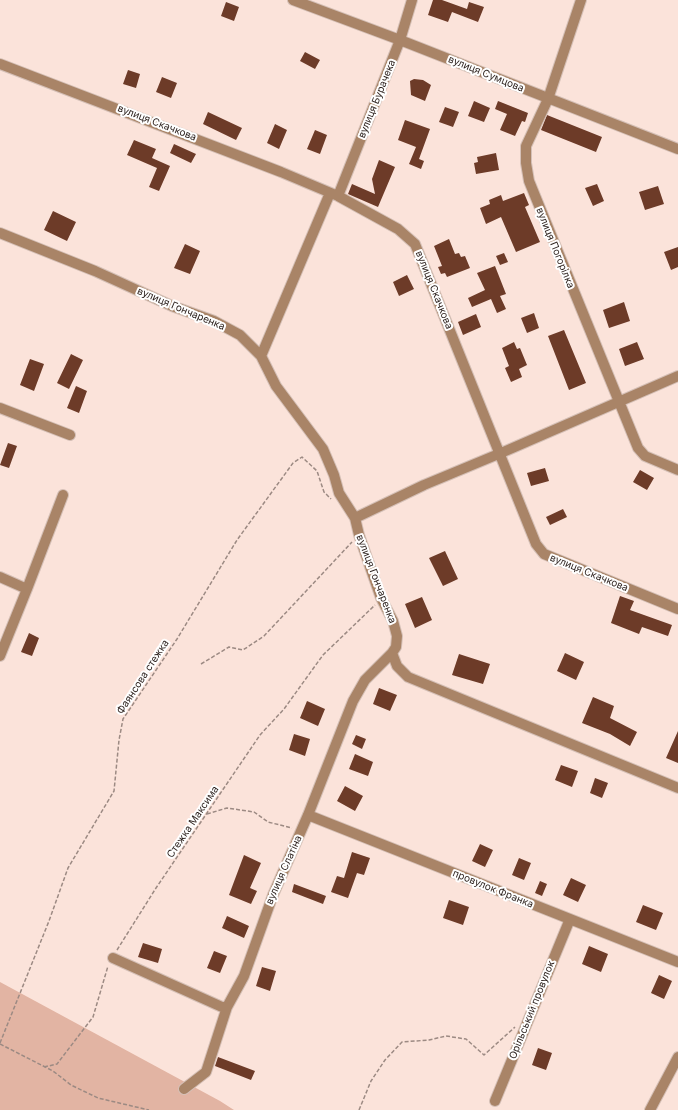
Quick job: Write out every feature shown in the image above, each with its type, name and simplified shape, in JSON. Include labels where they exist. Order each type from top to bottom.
[{"type":"street","name":"вулиця Сумцова","points":[[293,0],[400,40],[678,149]]},
{"type":"street","name":"вулиця Бурачека","points":[[261,356],[334,195],[400,40],[412,0]]},
{"type":"street","name":"вулиця Погорілка","points":[[581,0],[548,99],[526,146],[526,163],[529,181],[618,403],[638,448],[645,456],[678,470]]},
{"type":"street","name":"вулиця Скачкова","points":[[0,64],[182,133],[334,195],[398,229],[415,244],[501,453],[536,544],[544,554],[678,609]]},
{"type":"street","name":"вулиця Гончаренка","points":[[0,233],[96,271],[172,306],[214,321],[240,335],[261,356],[276,386],[323,449],[334,475],[339,493],[355,518],[359,535],[381,598],[393,621],[397,636],[396,647],[392,653]]},
{"type":"street","points":[[355,518],[424,484],[501,453],[678,376]]},
{"type":"street","points":[[0,408],[70,435]]},
{"type":"street","points":[[0,656],[28,588],[63,495]]},
{"type":"street","points":[[0,577],[28,588]]},
{"type":"street","points":[[392,653],[397,666],[408,677],[678,788]]},
{"type":"street","name":"вулиця Слатіна","points":[[184,1089],[206,1072],[227,1007],[244,976],[273,895],[304,826],[358,689],[392,653]]},
{"type":"street","name":"провулок Франка","points":[[308,816],[678,962]]},
{"type":"street","name":"Орільський провулок","points":[[495,1100],[570,919]]},
{"type":"street","points":[[113,958],[222,1007],[227,1007]]},
{"type":"street","points":[[650,1110],[678,1057]]},
{"type":"path","name":"Фаянсова стежка","points":[[0,1044],[49,921],[68,868],[114,791],[119,740],[123,719],[177,639],[237,540],[293,463],[302,457],[317,471],[324,492],[334,502]]},
{"type":"path","points":[[200,664],[229,647],[243,650],[264,636],[359,535]]},
{"type":"path","name":"Стежка Максима","points":[[44,1066],[57,1064],[93,1017],[106,969],[156,888],[260,735],[284,709],[324,655],[369,612],[381,598]]},
{"type":"path","points":[[207,814],[227,808],[254,812],[268,822],[292,828],[304,826]]},
{"type":"path","points":[[359,1110],[371,1081],[385,1060],[402,1042],[429,1040],[446,1036],[466,1038],[484,1055],[516,1026]]},
{"type":"path","points":[[0,1044],[44,1066],[71,1085],[98,1098],[149,1110]]},
{"type":"shaded area","points":[[0,982],[220,1101],[234,1110],[0,1110]]},
{"type":"building","points":[[433,0],[442,0],[467,9],[469,2],[484,7],[478,22],[452,12],[448,22],[428,15]]},
{"type":"building","points":[[226,2],[239,7],[234,21],[221,16]]},
{"type":"building","points":[[305,52],[320,60],[315,69],[300,61]]},
{"type":"building","points":[[128,70],[140,74],[136,88],[123,84]]},
{"type":"building","points":[[162,77],[177,83],[171,98],[156,92]]},
{"type":"building","points":[[414,79],[423,80],[431,85],[425,101],[411,95],[410,81]]},
{"type":"building","points":[[474,101],[490,108],[484,122],[468,116]]},
{"type":"building","points":[[498,101],[528,113],[525,122],[522,121],[515,136],[500,130],[507,114],[495,109]]},
{"type":"building","points":[[445,107],[459,112],[453,127],[439,122]]},
{"type":"building","points":[[208,112],[242,128],[236,140],[203,124]]},
{"type":"building","points":[[547,115],[602,137],[596,152],[541,130]]},
{"type":"building","points":[[405,120],[430,129],[419,159],[424,161],[421,169],[409,164],[416,147],[398,140]]},
{"type":"building","points":[[275,124],[287,130],[279,149],[267,143]]},
{"type":"building","points":[[315,130],[327,135],[320,154],[307,149]]},
{"type":"building","points":[[134,140],[156,149],[152,158],[170,166],[159,191],[149,187],[157,168],[127,155]]},
{"type":"building","points":[[174,144],[196,154],[191,163],[170,153]]},
{"type":"building","points":[[496,153],[499,170],[476,174],[474,163],[478,162],[477,157]]},
{"type":"building","points":[[379,160],[395,167],[378,207],[348,194],[352,184],[375,194],[372,179]]},
{"type":"building","points":[[597,184],[604,201],[593,206],[585,188]]},
{"type":"building","points":[[658,186],[664,204],[645,210],[639,192]]},
{"type":"building","points":[[524,193],[529,205],[525,207],[540,242],[516,252],[501,217],[486,224],[480,208],[490,204],[489,200],[501,195],[503,201]]},
{"type":"building","points":[[53,211],[76,222],[67,241],[44,230]]},
{"type":"building","points":[[449,239],[455,254],[459,253],[461,257],[465,256],[470,268],[447,277],[445,273],[441,274],[438,267],[442,266],[434,246]]},
{"type":"building","points":[[185,244],[200,251],[190,274],[174,268]]},
{"type":"building","points":[[678,247],[678,267],[671,270],[664,252]]},
{"type":"building","points":[[504,253],[508,262],[500,265],[496,256]]},
{"type":"building","points":[[495,266],[506,294],[500,296],[506,309],[497,313],[491,299],[472,307],[468,298],[485,290],[477,273]]},
{"type":"building","points":[[407,275],[414,289],[399,296],[393,282]]},
{"type":"building","points":[[624,302],[630,321],[609,328],[603,310]]},
{"type":"building","points":[[534,313],[539,328],[527,333],[521,318]]},
{"type":"building","points":[[476,314],[481,327],[463,335],[458,322]]},
{"type":"building","points":[[564,330],[586,383],[569,390],[548,336]]},
{"type":"building","points":[[514,342],[517,349],[520,348],[527,365],[519,369],[522,377],[511,382],[505,368],[509,366],[502,348]]},
{"type":"building","points":[[637,342],[644,359],[625,366],[619,349]]},
{"type":"building","points":[[71,354],[83,360],[69,389],[57,383]]},
{"type":"building","points":[[30,359],[44,364],[34,391],[20,385]]},
{"type":"building","points":[[76,386],[87,391],[79,413],[67,408]]},
{"type":"building","points":[[8,443],[17,446],[9,468],[0,465]]},
{"type":"building","points":[[545,468],[549,481],[531,486],[527,473]]},
{"type":"building","points":[[640,470],[654,478],[647,490],[633,482]]},
{"type":"building","points":[[563,509],[567,517],[550,525],[546,517]]},
{"type":"building","points":[[445,551],[458,579],[443,586],[429,558]]},
{"type":"building","points":[[620,596],[634,601],[630,610],[672,625],[668,636],[642,627],[639,634],[611,623]]},
{"type":"building","points":[[422,597],[432,620],[415,628],[405,604]]},
{"type":"building","points":[[29,633],[39,638],[32,656],[21,652]]},
{"type":"building","points":[[565,653],[584,662],[576,680],[557,671]]},
{"type":"building","points":[[459,654],[490,664],[483,684],[452,675]]},
{"type":"building","points":[[379,688],[397,695],[390,711],[373,704]]},
{"type":"building","points":[[593,697],[614,706],[610,718],[637,732],[630,746],[610,734],[582,723]]},
{"type":"building","points":[[307,701],[325,709],[318,726],[300,718]]},
{"type":"building","points":[[678,731],[678,763],[666,758]]},
{"type":"building","points":[[294,734],[310,739],[305,756],[289,750]]},
{"type":"building","points":[[356,735],[366,739],[362,749],[352,744]]},
{"type":"building","points":[[355,754],[373,762],[368,776],[349,769]]},
{"type":"building","points":[[561,765],[578,771],[572,787],[555,780]]},
{"type":"building","points":[[595,778],[608,783],[602,798],[590,793]]},
{"type":"building","points":[[345,786],[363,796],[355,811],[337,801]]},
{"type":"building","points":[[480,844],[493,850],[485,867],[472,861]]},
{"type":"building","points":[[352,852],[370,858],[364,875],[357,873],[348,898],[331,892],[337,876],[344,878]]},
{"type":"building","points":[[244,855],[261,863],[250,888],[257,891],[251,904],[229,895]]},
{"type":"building","points":[[519,858],[531,863],[524,880],[512,875]]},
{"type":"building","points":[[571,878],[586,885],[578,902],[563,895]]},
{"type":"building","points":[[540,881],[547,884],[542,896],[535,893]]},
{"type":"building","points":[[294,884],[326,896],[323,904],[292,892]]},
{"type":"building","points":[[449,900],[469,907],[463,925],[443,918]]},
{"type":"building","points":[[643,905],[663,913],[656,930],[636,922]]},
{"type":"building","points":[[227,916],[249,926],[244,938],[222,928]]},
{"type":"building","points":[[143,943],[162,949],[158,963],[138,957]]},
{"type":"building","points":[[589,946],[608,954],[601,972],[582,964]]},
{"type":"building","points":[[214,951],[227,956],[220,973],[207,968]]},
{"type":"building","points":[[262,967],[276,971],[270,991],[256,986]]},
{"type":"building","points":[[659,975],[672,981],[664,999],[651,993]]},
{"type":"building","points":[[538,1048],[552,1053],[546,1070],[532,1065]]},
{"type":"building","points":[[218,1057],[255,1071],[251,1080],[215,1066]]}]
